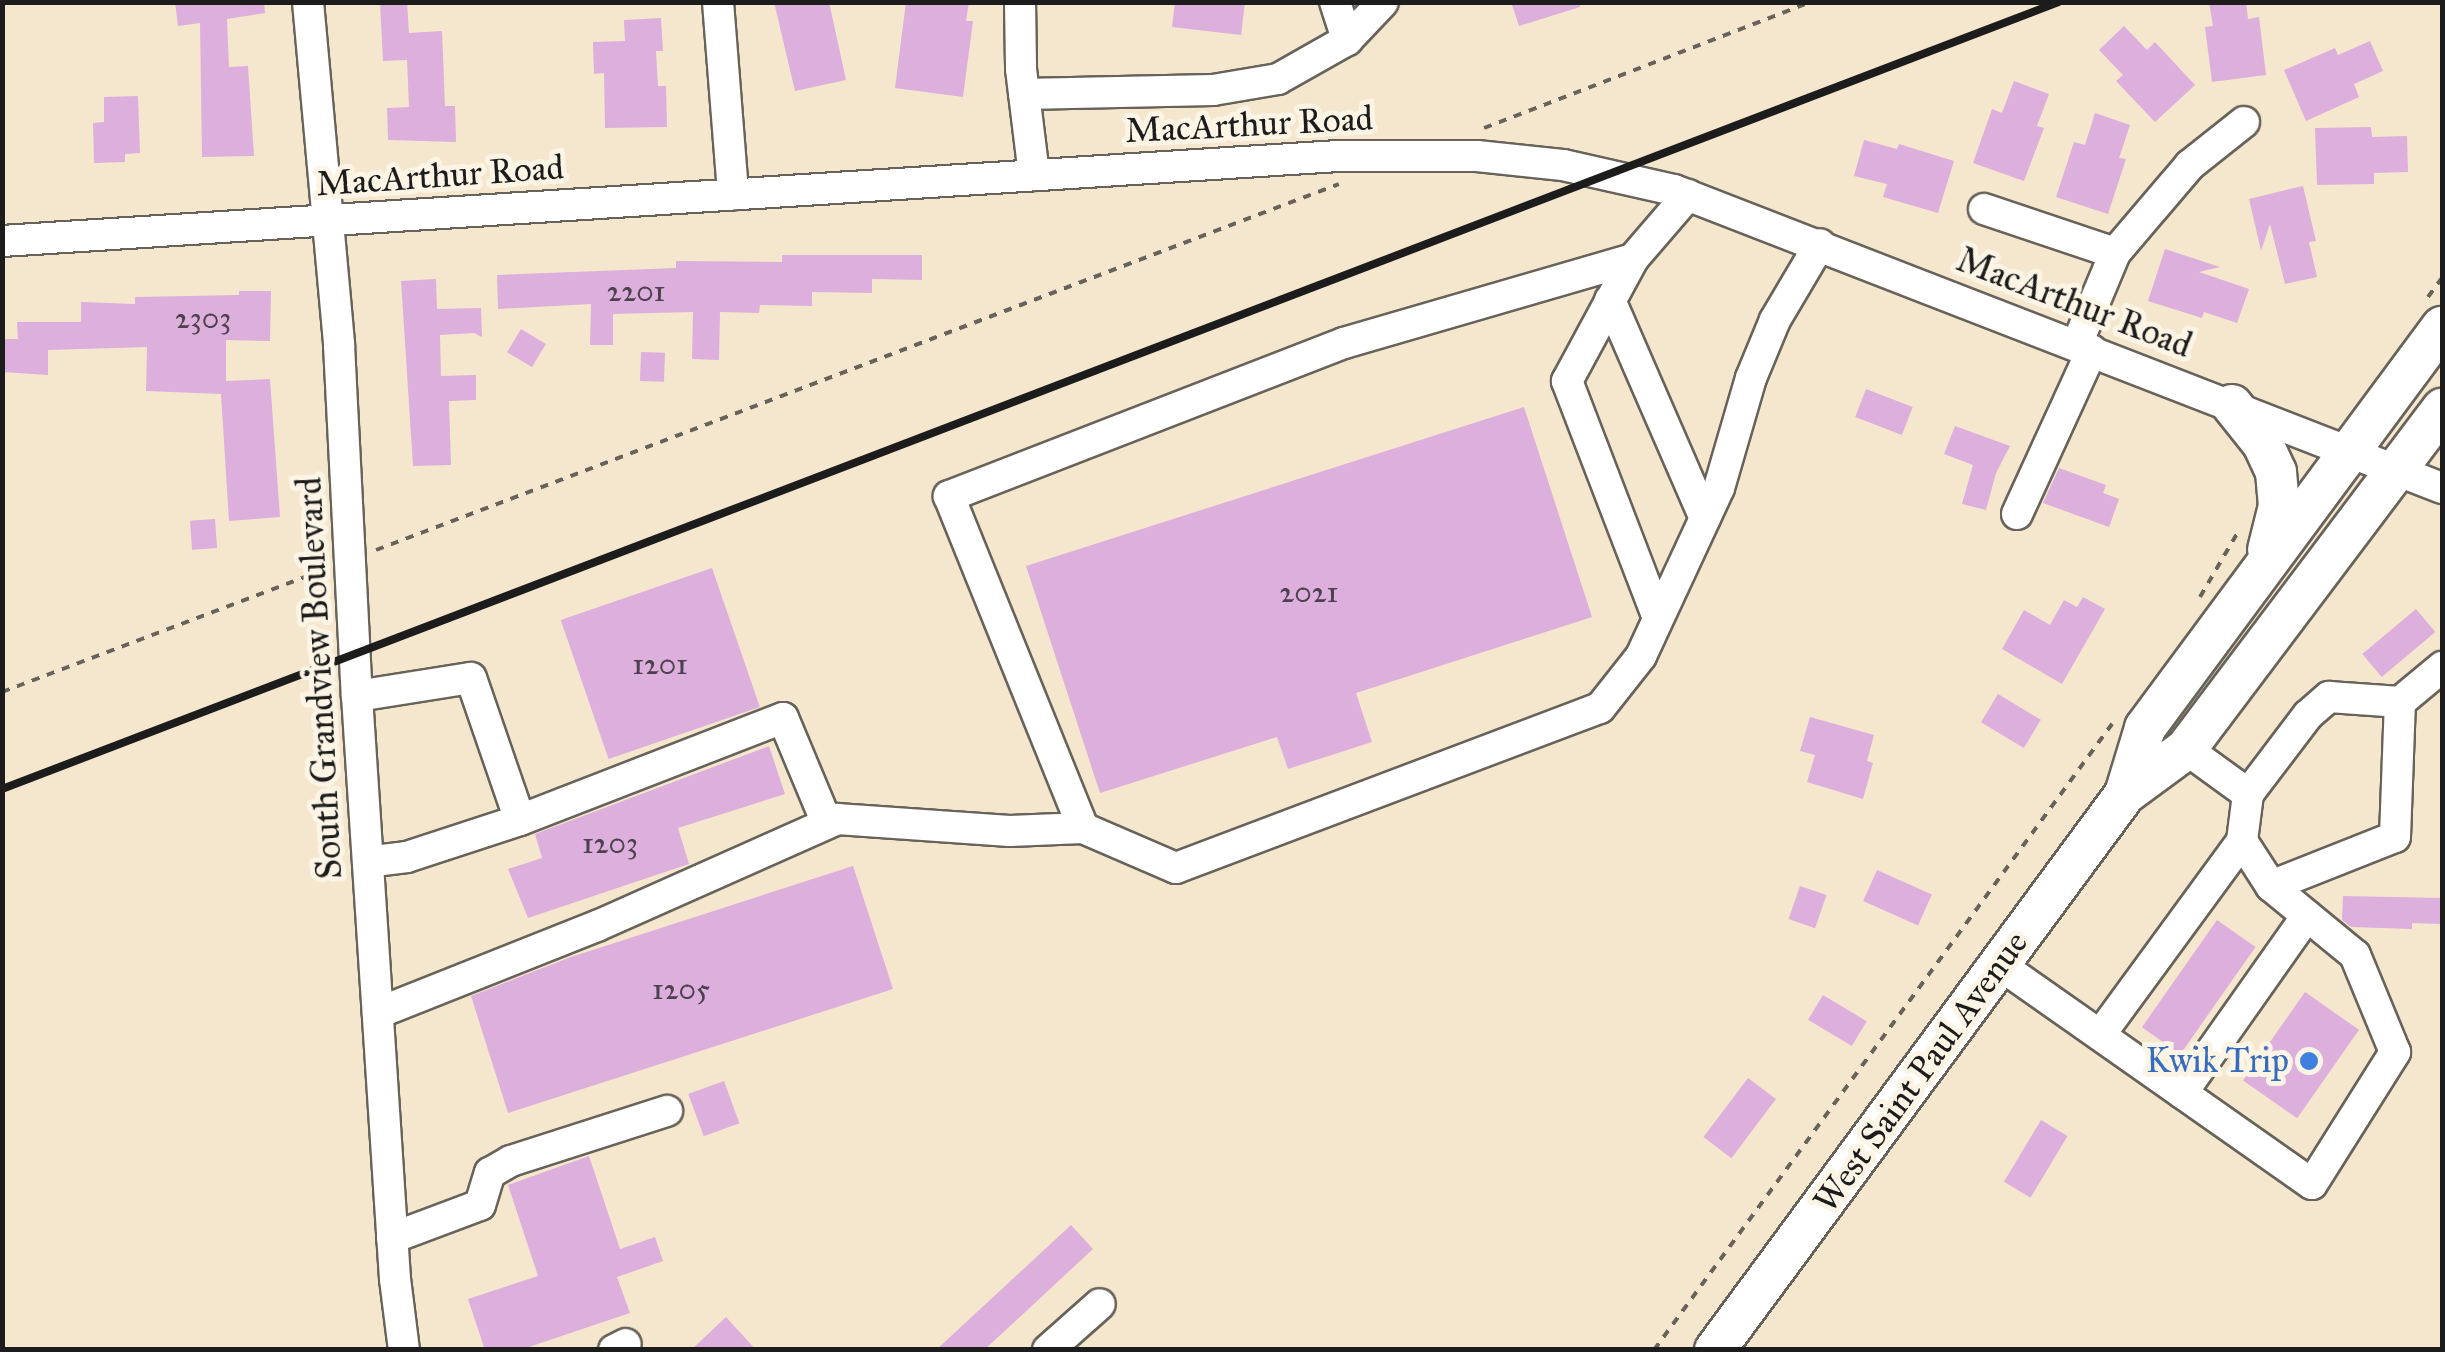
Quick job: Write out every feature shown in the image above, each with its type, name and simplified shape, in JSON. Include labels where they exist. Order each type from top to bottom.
[{"type":"main road","name":"West Saint Paul Avenue","points":[[2126,794],[2144,728],[2442,327]]},
{"type":"main road","points":[[2232,405],[2263,444],[2276,472],[2280,506],[2265,564]]},
{"type":"main road","name":"West Saint Paul Avenue","points":[[1715,1350],[2126,794],[2186,750],[2442,408]]},
{"type":"street","name":"South Grandview Boulevard","points":[[308,2],[330,221],[392,1238],[404,1350]]},
{"type":"street","points":[[718,2],[733,194]]},
{"type":"street","points":[[1020,2],[1024,94],[1034,175]]},
{"type":"street","points":[[1335,2],[1347,40]]},
{"type":"street","points":[[1024,94],[1213,90],[1278,79],[1347,40],[1383,2]]},
{"type":"street","points":[[2017,514],[2084,347],[2114,252],[2190,165],[2244,122]]},
{"type":"street","name":"MacArthur Road","points":[[2,241],[1420,153],[1563,165],[1688,195],[2442,488]]},
{"type":"street","points":[[1658,618],[1567,380],[1633,259],[1688,195]]},
{"type":"street","points":[[1984,210],[2114,252]]},
{"type":"street","points":[[378,1013],[597,926],[837,819],[1010,831],[1083,828],[1176,868],[1600,708],[1640,656],[1719,488],[1763,349],[1820,244]]},
{"type":"street","points":[[1083,828],[949,496],[1344,343],[1633,259]]},
{"type":"street","points":[[1610,300],[1705,518]]},
{"type":"street","points":[[2100,1035],[2242,840],[2248,794],[2308,714],[2329,697],[2400,702],[2442,667]]},
{"type":"street","points":[[357,696],[471,678],[520,820]]},
{"type":"street","points":[[2271,886],[2395,837],[2400,702]]},
{"type":"street","points":[[368,862],[407,857],[520,820],[783,718],[827,823]]},
{"type":"street","points":[[2186,750],[2248,794]]},
{"type":"street","points":[[2000,966],[2312,1184],[2395,1052],[2356,955],[2271,886],[2242,840]]},
{"type":"street","points":[[2182,1093],[2307,916]]},
{"type":"street","points":[[392,1238],[480,1205],[490,1172],[511,1161],[667,1111]]},
{"type":"street","points":[[1048,1350],[1100,1304]]},
{"type":"path","points":[[1486,127],[1811,2]]},
{"type":"path","points":[[2,692],[1348,180]]},
{"type":"path","points":[[2198,601],[2242,525]]},
{"type":"path","points":[[1654,1350],[2120,712]]},
{"type":"building","points":[[175,2],[264,2],[265,13],[227,19],[229,67],[248,66],[254,156],[202,157],[200,23],[178,26]]},
{"type":"building","points":[[380,2],[407,2],[409,33],[442,31],[445,106],[455,106],[456,142],[388,140],[387,108],[409,107],[407,60],[383,61]]},
{"type":"building","points":[[774,2],[829,2],[846,80],[795,91]]},
{"type":"building","points":[[906,2],[969,2],[966,21],[973,21],[963,97],[895,88]]},
{"type":"building","points":[[1175,2],[1245,2],[1241,35],[1172,27]]},
{"type":"building","points":[[1511,2],[1580,2],[1580,7],[1519,26]]},
{"type":"building","points":[[2209,2],[2246,2],[2248,19],[2259,17],[2266,75],[2212,82],[2205,27],[2213,26]]},
{"type":"building","points":[[661,18],[663,51],[656,51],[658,86],[666,86],[667,127],[605,128],[604,73],[594,74],[593,42],[625,41],[624,20]]},
{"type":"building","points":[[2124,26],[2147,50],[2155,42],[2195,85],[2155,122],[2116,81],[2123,75],[2099,50]]},
{"type":"building","points":[[2370,41],[2383,71],[2354,84],[2359,97],[2306,121],[2284,70],[2335,48],[2338,55]]},
{"type":"building","points":[[2014,81],[2049,94],[2037,126],[2044,128],[2024,181],[1973,163],[1992,109],[2002,113]]},
{"type":"building","points":[[138,96],[140,153],[125,154],[125,162],[94,163],[93,123],[104,122],[104,97]]},
{"type":"building","points":[[2095,113],[2130,125],[2119,158],[2126,159],[2108,214],[2056,197],[2074,142],[2085,145]]},
{"type":"building","points":[[2371,127],[2372,137],[2407,136],[2408,172],[2374,173],[2374,184],[2317,185],[2315,128]]},
{"type":"building","points":[[1864,140],[1897,149],[1899,144],[1954,161],[1938,213],[1883,197],[1887,184],[1854,176]]},
{"type":"building","points":[[2303,186],[2316,241],[2309,242],[2317,277],[2285,284],[2270,224],[2261,251],[2249,199]]},
{"type":"building","points":[[2165,249],[2220,267],[2199,272],[2249,289],[2237,323],[2204,312],[2202,318],[2148,301]]},
{"type":"building","points":[[782,255],[922,255],[922,280],[872,279],[872,293],[812,292],[812,306],[760,305],[759,313],[720,312],[719,360],[692,359],[693,312],[613,314],[613,345],[590,345],[591,304],[498,309],[497,275],[676,268],[676,261],[782,262]]},
{"type":"building","points":[[436,279],[437,309],[481,308],[482,337],[474,333],[440,335],[441,376],[476,375],[476,400],[449,401],[451,465],[413,466],[401,281]]},
{"type":"building","points":[[239,291],[271,291],[270,341],[226,340],[226,381],[270,379],[280,517],[229,521],[221,394],[146,391],[147,347],[48,350],[48,375],[2,372],[2,339],[18,339],[17,322],[81,322],[81,302],[135,304],[135,297],[239,295]]},
{"type":"building","points":[[521,329],[546,344],[532,367],[507,352]]},
{"type":"building","points":[[641,352],[665,353],[664,382],[640,381]]},
{"type":"building","points":[[1866,389],[1913,407],[1902,435],[1855,417]]},
{"type":"building","points":[[1524,407],[1592,617],[1356,693],[1372,742],[1288,769],[1277,737],[1100,793],[1026,566]]},
{"type":"building","points":[[1955,426],[2010,446],[1996,473],[1986,510],[1962,504],[1973,465],[1944,454]]},
{"type":"building","points":[[2059,468],[2106,485],[2103,493],[2119,499],[2109,527],[2043,503]]},
{"type":"building","points":[[215,519],[217,548],[192,550],[190,521]]},
{"type":"building","points":[[712,568],[760,707],[609,759],[561,620]]},
{"type":"building","points":[[2083,597],[2105,609],[2062,684],[2002,649],[2024,610],[2050,625],[2064,600],[2077,607]]},
{"type":"building","points":[[2416,609],[2435,632],[2382,677],[2362,654]]},
{"type":"building","points":[[1998,694],[2041,720],[2024,748],[1981,722]]},
{"type":"building","points":[[1810,717],[1874,735],[1867,761],[1873,763],[1863,799],[1807,782],[1815,755],[1800,751]]},
{"type":"building","points":[[769,746],[785,794],[678,828],[689,864],[528,918],[508,869],[542,858],[535,834]]},
{"type":"building","points":[[853,866],[893,989],[508,1113],[471,996],[571,957]]},
{"type":"building","points":[[1877,870],[1932,894],[1918,925],[1863,901]]},
{"type":"building","points":[[1800,886],[1826,895],[1815,928],[1789,919]]},
{"type":"building","points":[[2343,896],[2442,898],[2442,924],[2412,923],[2412,929],[2351,927],[2342,920]]},
{"type":"building","points":[[2217,920],[2256,947],[2180,1054],[2142,1027]]},
{"type":"building","points":[[2305,992],[2359,1030],[2297,1118],[2243,1080]]},
{"type":"building","points":[[1823,995],[1867,1021],[1852,1046],[1808,1020]]},
{"type":"building","points":[[1748,1078],[1776,1099],[1731,1158],[1703,1137]]},
{"type":"building","points":[[724,1081],[739,1123],[704,1136],[688,1094]]},
{"type":"building","points":[[2041,1120],[2068,1136],[2030,1198],[2004,1182]]},
{"type":"building","points":[[589,1156],[620,1249],[655,1237],[663,1261],[617,1277],[630,1313],[520,1350],[485,1350],[468,1299],[538,1276],[508,1185]]},
{"type":"building","points":[[1071,1225],[1093,1249],[1022,1315],[984,1350],[936,1350]]},
{"type":"building","points":[[726,1317],[756,1350],[691,1350]]},
{"type":"railway","points":[[2,789],[2059,2]]},
{"type":"place","name":"Kwik Trip","points":[[2309,1061]]}]
